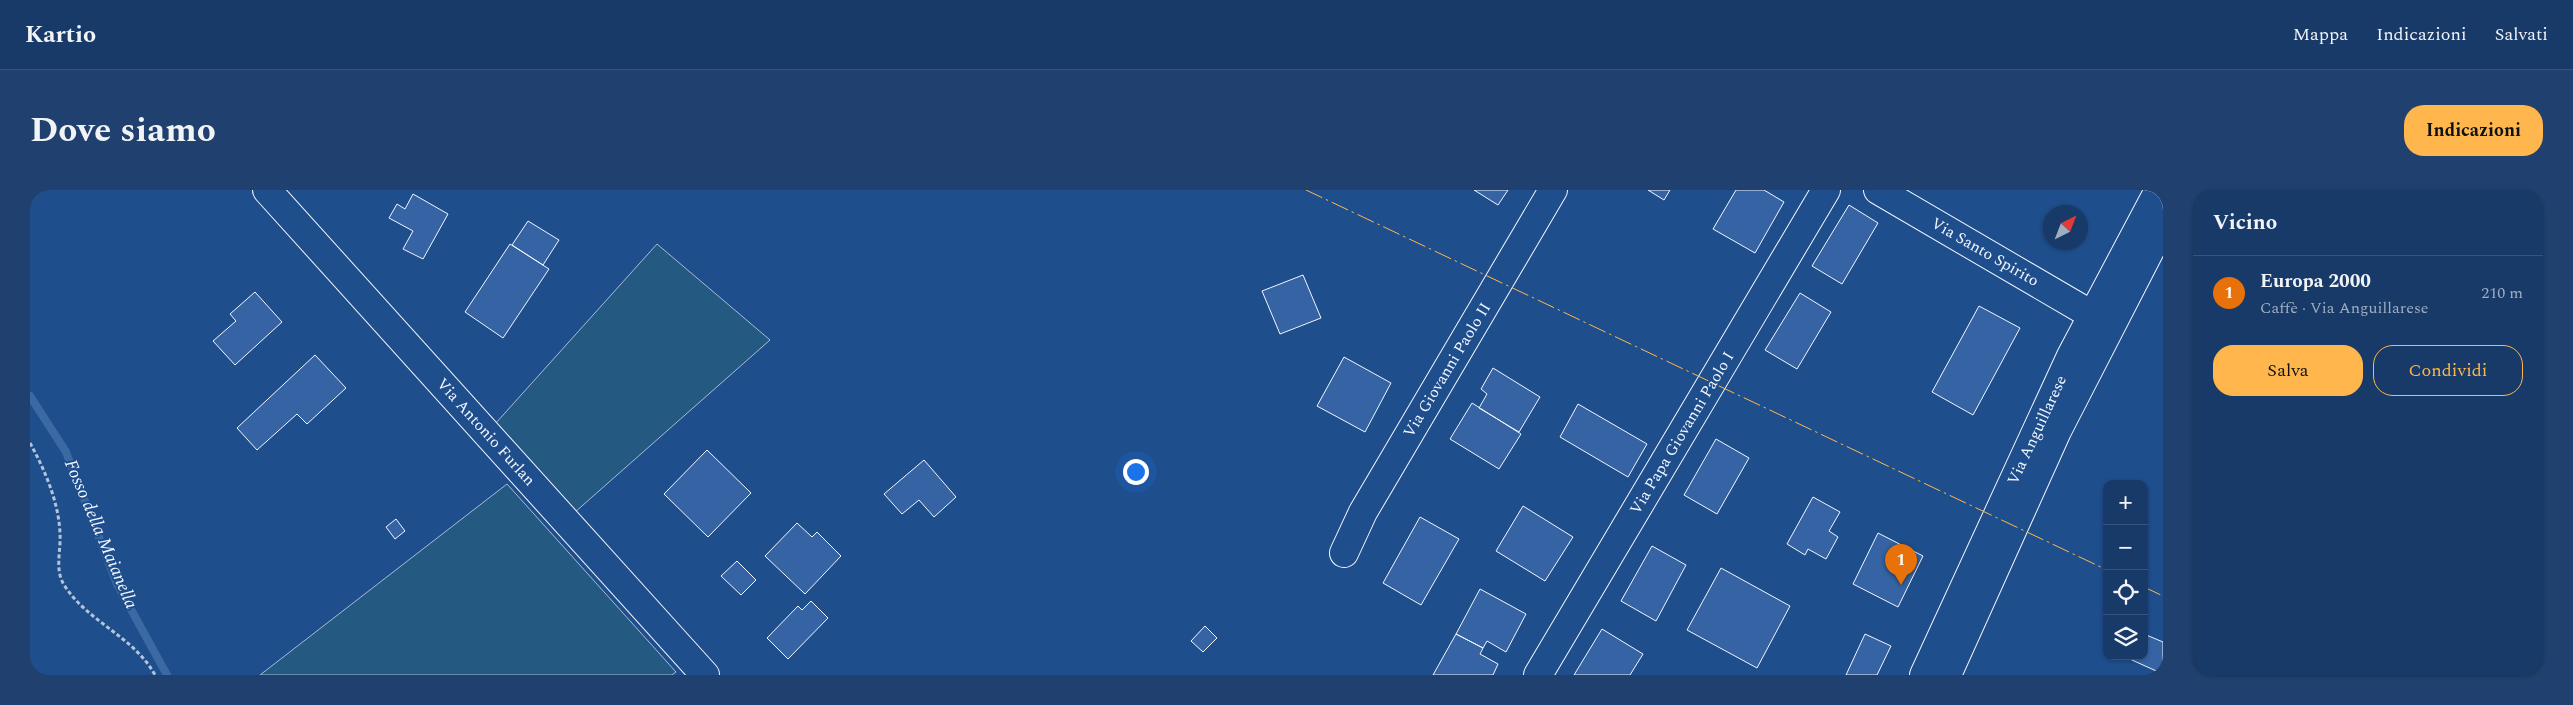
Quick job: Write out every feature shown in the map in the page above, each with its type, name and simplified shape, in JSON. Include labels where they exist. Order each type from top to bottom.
[{"type":"street","name":"Via Antonio Furlan","points":[[267,190],[705,675]]},
{"type":"street","name":"Via Giovanni Paolo II","points":[[1344,553],[1363,512],[1553,190]]},
{"type":"street","name":"Via Papa Giovanni Paolo I","points":[[1538,675],[1826,190]]},
{"type":"street","name":"Via Santo Spirito","points":[[1878,190],[2092,315]]},
{"type":"street","name":"Via Anguillarese","points":[[1924,675],[2092,315],[2159,190]]},
{"type":"street","points":[[1947,675],[2057,431],[2163,224]]},
{"type":"path","points":[[30,444],[57,512],[60,534],[58,564],[63,582],[77,601],[134,649],[155,675]]},
{"type":"shaded area","points":[[657,244],[770,340],[574,513],[495,424]]},
{"type":"shaded area","points":[[507,484],[676,672],[672,675],[260,675]]},
{"type":"building","points":[[1474,190],[1508,190],[1498,205]]},
{"type":"building","points":[[1648,190],[1670,190],[1664,200]]},
{"type":"building","points":[[1736,190],[1764,190],[1784,202],[1755,253],[1713,229]]},
{"type":"building","points":[[413,194],[448,214],[423,259],[403,249],[413,231],[389,218],[397,204],[405,209]]},
{"type":"building","points":[[1849,205],[1878,223],[1842,284],[1812,266]]},
{"type":"building","points":[[528,221],[559,240],[543,265],[512,245]]},
{"type":"building","points":[[510,244],[549,269],[503,338],[465,312]]},
{"type":"building","points":[[1303,275],[1321,318],[1280,334],[1262,291]]},
{"type":"building","points":[[255,292],[282,322],[235,365],[213,341],[236,321],[230,314]]},
{"type":"building","points":[[1800,293],[1831,312],[1797,369],[1765,350]]},
{"type":"building","points":[[1979,306],[2020,328],[1973,415],[1932,392]]},
{"type":"building","points":[[315,355],[346,388],[307,424],[297,414],[257,450],[237,428]]},
{"type":"building","points":[[1344,357],[1391,383],[1365,432],[1317,406]]},
{"type":"building","points":[[1493,368],[1540,397],[1519,432],[1479,408],[1487,394],[1481,389]]},
{"type":"building","points":[[1472,403],[1521,434],[1499,469],[1450,439]]},
{"type":"building","points":[[1578,404],[1647,444],[1628,477],[1560,437]]},
{"type":"building","points":[[1716,439],[1749,458],[1717,514],[1684,495]]},
{"type":"building","points":[[707,450],[751,493],[708,537],[664,494]]},
{"type":"building","points":[[924,460],[956,497],[934,517],[919,500],[902,514],[884,494]]},
{"type":"building","points":[[1813,497],[1840,512],[1829,531],[1838,537],[1826,559],[1808,549],[1805,555],[1787,544]]},
{"type":"building","points":[[1523,506],[1573,537],[1545,581],[1496,551]]},
{"type":"building","points":[[1420,517],[1459,539],[1421,605],[1383,583]]},
{"type":"building","points":[[396,519],[405,531],[395,539],[386,527]]},
{"type":"building","points":[[797,523],[812,537],[817,532],[841,556],[805,594],[765,556]]},
{"type":"building","points":[[1878,533],[1923,556],[1898,607],[1853,584]]},
{"type":"building","points":[[1652,546],[1686,565],[1656,621],[1621,601]]},
{"type":"building","points":[[737,561],[756,580],[741,595],[721,576]]},
{"type":"building","points":[[1721,568],[1790,606],[1757,668],[1687,630]]},
{"type":"building","points":[[1480,589],[1526,614],[1506,652],[1487,641],[1483,648],[1456,634]]},
{"type":"building","points":[[811,601],[828,618],[788,659],[767,638],[798,606],[802,610]]},
{"type":"building","points":[[1205,626],[1217,638],[1203,652],[1191,641]]},
{"type":"building","points":[[1602,629],[1643,654],[1630,675],[1574,675]]},
{"type":"building","points":[[1456,634],[1483,648],[1480,654],[1498,664],[1493,675],[1433,675]]},
{"type":"building","points":[[1865,634],[1891,646],[1877,675],[1846,675]]},
{"type":"building","points":[[2148,636],[2163,642],[2163,674],[2132,660],[2148,660]]},
{"type":"waterway","name":"Fosso della Maianella","points":[[30,396],[66,452],[117,584],[167,675]]},
{"type":"power","points":[[1306,190],[2103,568]]},
{"type":"power","points":[[2148,589],[2163,596]]},
{"type":"place","name":"Europa 2000","points":[[1901,585]]}]
